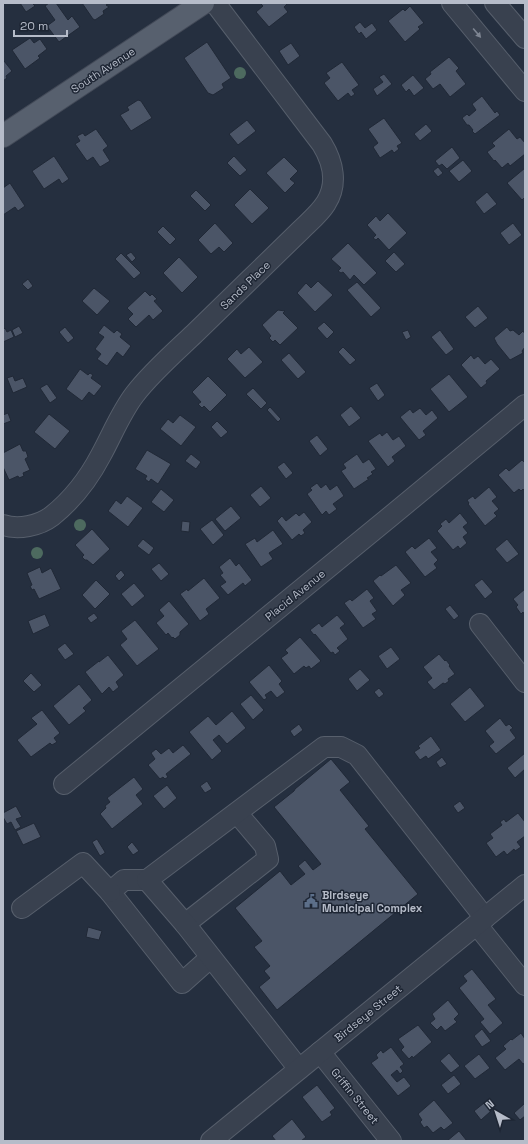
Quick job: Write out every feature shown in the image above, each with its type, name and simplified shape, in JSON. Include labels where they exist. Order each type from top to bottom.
[{"type":"main road","name":"South Avenue","points":[[3,136],[203,3]]},
{"type":"street","name":"Sands Place","points":[[3,525],[21,527],[37,524],[51,516],[68,501],[94,468],[128,404],[143,384],[301,230],[326,204],[330,196],[333,171],[327,152],[215,3]]},
{"type":"street","points":[[452,3],[525,91]]},
{"type":"street","points":[[495,3],[525,38]]},
{"type":"street","name":"Placid Avenue","points":[[64,784],[525,405]]},
{"type":"street","points":[[480,624],[525,682]]},
{"type":"street","points":[[110,892],[124,880],[147,880],[324,747],[341,747],[357,755],[481,921],[525,985]]},
{"type":"street","points":[[184,924],[268,859],[265,846],[237,813]]},
{"type":"street","points":[[22,908],[83,863],[110,892],[182,983],[210,958]]},
{"type":"street","points":[[147,880],[184,924],[299,1069]]},
{"type":"street","name":"Birdseye Street","points":[[211,1141],[525,885]]},
{"type":"street","name":"Griffin Street","points":[[320,1052],[391,1141]]},
{"type":"building","points":[[20,3],[32,3],[35,6],[26,12]]},
{"type":"building","points":[[49,3],[56,3],[68,20],[72,16],[80,27],[59,42],[47,26],[55,20],[45,6]]},
{"type":"building","points":[[82,3],[109,3],[106,5],[109,7],[103,11],[104,14],[95,20]]},
{"type":"building","points":[[261,3],[288,3],[284,7],[288,12],[269,27],[256,12],[263,6]]},
{"type":"building","points":[[410,6],[424,23],[418,27],[420,29],[405,42],[388,21],[403,9],[405,11]]},
{"type":"building","points":[[360,22],[365,28],[372,23],[377,30],[366,39],[361,32],[359,34],[354,27]]},
{"type":"building","points":[[30,38],[34,43],[40,39],[47,49],[38,56],[40,58],[25,69],[12,50]]},
{"type":"building","points":[[207,42],[231,78],[222,84],[224,88],[213,95],[208,93],[184,58]]},
{"type":"building","points":[[291,43],[300,56],[288,65],[279,51]]},
{"type":"building","points":[[449,57],[459,68],[456,71],[466,84],[450,97],[440,84],[433,89],[425,79],[431,74],[430,72]]},
{"type":"building","points":[[4,61],[12,71],[3,81],[3,62]]},
{"type":"building","points":[[342,62],[359,85],[352,90],[355,94],[351,97],[348,93],[338,101],[324,83],[330,78],[326,73]]},
{"type":"building","points":[[384,74],[392,84],[377,96],[373,89],[383,82],[379,77]]},
{"type":"building","points":[[413,75],[424,88],[414,96],[409,89],[406,92],[401,85]]},
{"type":"building","points":[[482,96],[495,113],[497,111],[500,115],[475,134],[462,118],[467,114],[469,116],[476,110],[472,104]]},
{"type":"building","points":[[138,100],[141,101],[152,118],[131,131],[120,115],[129,110],[127,107]]},
{"type":"building","points":[[384,118],[402,143],[397,146],[399,149],[394,153],[392,150],[380,158],[373,147],[378,143],[368,129]]},
{"type":"building","points":[[247,120],[256,131],[238,145],[229,134]]},
{"type":"building","points":[[426,124],[432,131],[420,141],[414,134]]},
{"type":"building","points":[[96,129],[108,146],[103,150],[110,161],[100,167],[93,157],[87,161],[75,144],[80,141],[77,136],[83,133],[85,136]]},
{"type":"building","points":[[509,129],[517,139],[520,137],[525,143],[525,154],[510,166],[508,163],[502,168],[487,152],[495,146],[492,143]]},
{"type":"building","points":[[452,147],[460,158],[447,169],[442,164],[439,166],[435,161]]},
{"type":"building","points":[[54,156],[69,179],[62,184],[59,179],[44,189],[32,171]]},
{"type":"building","points":[[234,156],[247,170],[240,176],[227,163]]},
{"type":"building","points":[[284,157],[298,171],[290,179],[295,183],[285,193],[266,173]]},
{"type":"building","points":[[463,160],[472,171],[459,182],[449,171]]},
{"type":"building","points":[[438,167],[443,173],[438,177],[433,171]]},
{"type":"building","points":[[525,168],[525,197],[522,200],[507,183]]},
{"type":"building","points":[[10,183],[25,206],[18,211],[15,207],[3,215],[3,188]]},
{"type":"building","points":[[250,189],[269,208],[252,224],[234,205]]},
{"type":"building","points":[[196,190],[211,205],[205,211],[190,196]]},
{"type":"building","points":[[487,192],[497,204],[484,214],[475,202]]},
{"type":"building","points":[[388,213],[407,233],[389,250],[378,238],[376,240],[373,238],[376,235],[367,225],[376,216],[380,221]]},
{"type":"building","points":[[215,223],[233,243],[224,252],[219,247],[211,254],[198,240]]},
{"type":"building","points":[[513,223],[522,235],[509,245],[500,233]]},
{"type":"building","points":[[163,226],[176,239],[170,245],[157,232]]},
{"type":"building","points":[[348,243],[377,273],[364,285],[354,275],[350,280],[343,272],[341,273],[338,271],[341,268],[331,259]]},
{"type":"building","points":[[131,252],[136,258],[132,262],[126,255]]},
{"type":"building","points":[[394,252],[405,264],[396,272],[385,261]]},
{"type":"building","points":[[121,253],[141,273],[134,279],[115,259]]},
{"type":"building","points":[[179,257],[198,277],[182,293],[163,273]]},
{"type":"building","points":[[28,279],[33,286],[28,290],[22,284]]},
{"type":"building","points":[[318,281],[333,295],[315,312],[297,293],[306,283],[311,288]]},
{"type":"building","points":[[357,282],[381,308],[371,317],[347,290]]},
{"type":"building","points":[[94,288],[110,301],[97,315],[82,301]]},
{"type":"building","points":[[145,291],[150,296],[152,294],[157,299],[154,301],[163,311],[153,320],[149,315],[136,327],[128,319],[133,314],[127,308]]},
{"type":"building","points":[[478,306],[488,318],[475,328],[465,317]]},
{"type":"building","points":[[278,310],[285,311],[283,313],[298,328],[280,345],[275,340],[273,342],[269,338],[271,336],[262,325]]},
{"type":"building","points":[[324,322],[334,332],[327,339],[317,328]]},
{"type":"building","points":[[104,325],[114,333],[117,330],[122,334],[120,337],[131,346],[123,357],[117,352],[107,366],[97,359],[101,354],[95,349],[104,337],[98,333]]},
{"type":"building","points":[[19,326],[23,333],[15,337],[12,330]]},
{"type":"building","points":[[65,327],[74,338],[68,343],[59,332]]},
{"type":"building","points":[[507,327],[510,331],[513,330],[519,335],[523,331],[525,334],[525,347],[522,351],[523,353],[510,360],[494,338]]},
{"type":"building","points":[[5,328],[7,332],[11,330],[14,337],[3,342],[3,330]]},
{"type":"building","points":[[408,330],[411,337],[406,340],[402,332]]},
{"type":"building","points":[[440,330],[454,349],[446,355],[431,337]]},
{"type":"building","points":[[249,347],[263,362],[245,378],[227,359],[237,349],[241,354]]},
{"type":"building","points":[[343,347],[356,360],[350,365],[338,352]]},
{"type":"building","points":[[289,353],[306,372],[298,379],[281,360]]},
{"type":"building","points":[[471,355],[474,359],[478,356],[485,364],[491,359],[500,369],[486,381],[487,383],[481,388],[461,365]]},
{"type":"building","points":[[80,369],[88,375],[90,373],[93,375],[91,378],[102,386],[94,396],[89,392],[82,401],[66,389]]},
{"type":"building","points":[[449,374],[468,397],[449,412],[430,389]]},
{"type":"building","points":[[13,376],[15,381],[23,378],[27,387],[13,393],[7,378]]},
{"type":"building","points":[[208,376],[227,395],[210,412],[204,406],[202,408],[198,404],[201,402],[192,392]]},
{"type":"building","points":[[377,383],[385,395],[378,401],[369,388]]},
{"type":"building","points":[[47,384],[57,398],[50,403],[40,388]]},
{"type":"building","points":[[253,388],[267,403],[261,409],[246,394]]},
{"type":"building","points":[[351,406],[361,418],[349,427],[340,415]]},
{"type":"building","points":[[270,407],[281,419],[278,422],[267,410]]},
{"type":"building","points":[[420,408],[426,415],[432,410],[438,418],[423,431],[426,435],[419,440],[400,417],[410,409],[413,413]]},
{"type":"building","points":[[8,413],[11,421],[3,424],[3,415]]},
{"type":"building","points":[[49,414],[70,431],[55,449],[34,432]]},
{"type":"building","points":[[180,415],[196,427],[181,446],[160,429],[168,419],[173,423]]},
{"type":"building","points":[[217,421],[228,432],[221,438],[211,427]]},
{"type":"building","points":[[387,432],[393,440],[399,436],[406,446],[392,457],[395,461],[388,467],[368,441],[380,433],[382,436]]},
{"type":"building","points":[[317,435],[328,449],[320,456],[309,441]]},
{"type":"building","points":[[20,444],[23,451],[26,451],[28,457],[25,459],[30,470],[23,473],[24,476],[19,478],[18,476],[9,480],[3,467],[3,453]]},
{"type":"building","points":[[147,450],[171,464],[158,484],[151,479],[149,482],[145,479],[147,476],[135,469]]},
{"type":"building","points":[[191,454],[201,462],[196,469],[185,461]]},
{"type":"building","points":[[357,454],[363,463],[369,459],[376,469],[371,472],[373,474],[367,478],[369,479],[354,489],[341,471],[346,468],[343,464]]},
{"type":"building","points":[[522,460],[525,463],[525,491],[523,489],[521,491],[519,489],[514,493],[498,475],[506,468],[509,471]]},
{"type":"building","points":[[284,462],[293,473],[286,479],[277,467]]},
{"type":"building","points":[[317,483],[321,488],[326,484],[330,490],[337,485],[344,496],[333,504],[337,509],[329,515],[326,511],[322,515],[307,494],[312,490],[310,488]]},
{"type":"building","points":[[261,486],[271,498],[260,507],[250,495]]},
{"type":"building","points":[[489,487],[497,497],[492,501],[499,509],[494,513],[497,516],[485,526],[468,504],[469,503],[467,500],[473,496],[475,499]]},
{"type":"building","points":[[161,489],[174,500],[164,512],[151,502]]},
{"type":"building","points":[[127,496],[143,508],[128,527],[108,511],[116,500],[121,504]]},
{"type":"building","points":[[231,506],[241,518],[225,531],[215,519]]},
{"type":"building","points":[[304,512],[312,522],[303,530],[305,533],[301,536],[299,534],[292,540],[277,521],[282,516],[286,521],[296,513],[299,516]]},
{"type":"building","points":[[460,513],[468,523],[463,527],[468,533],[463,537],[467,543],[460,549],[458,546],[453,550],[437,531],[442,526],[440,524],[446,519],[449,523]]},
{"type":"building","points":[[212,520],[224,535],[213,545],[200,529]]},
{"type":"building","points":[[182,521],[190,522],[189,532],[181,531]]},
{"type":"building","points":[[92,529],[110,549],[93,565],[82,557],[84,555],[75,545]]},
{"type":"building","points":[[273,530],[283,544],[269,553],[273,559],[261,567],[245,544],[255,538],[257,542]]},
{"type":"building","points":[[429,538],[437,548],[431,552],[438,560],[434,564],[437,568],[425,577],[405,552],[412,546],[415,549]]},
{"type":"building","points":[[143,539],[154,548],[149,555],[137,546]]},
{"type":"building","points":[[507,539],[519,554],[507,563],[495,549]]},
{"type":"building","points":[[230,558],[236,566],[239,563],[252,580],[245,586],[243,583],[228,595],[220,586],[226,582],[220,575],[223,573],[219,567]]},
{"type":"building","points":[[159,563],[169,574],[161,581],[151,569]]},
{"type":"building","points":[[396,565],[411,583],[401,590],[405,595],[393,606],[373,581]]},
{"type":"building","points":[[40,567],[42,573],[51,568],[61,589],[39,599],[34,589],[32,590],[30,586],[32,585],[27,573]]},
{"type":"building","points":[[121,570],[125,575],[119,581],[115,576]]},
{"type":"building","points":[[204,578],[220,598],[206,609],[209,614],[200,621],[180,594],[187,589],[188,591]]},
{"type":"building","points":[[482,579],[493,592],[485,599],[474,585]]},
{"type":"building","points":[[96,580],[110,594],[95,609],[82,595]]},
{"type":"building","points":[[134,583],[145,596],[132,607],[121,594]]},
{"type":"building","points":[[367,589],[374,598],[370,601],[377,611],[372,614],[376,619],[363,628],[344,603],[350,599],[352,601]]},
{"type":"building","points":[[525,589],[525,615],[523,612],[521,614],[516,607],[518,605],[513,599]]},
{"type":"building","points":[[169,601],[189,624],[175,639],[168,633],[166,635],[156,623],[164,616],[159,610]]},
{"type":"building","points":[[450,605],[459,616],[454,620],[445,609]]},
{"type":"building","points":[[94,613],[98,618],[91,623],[87,618]]},
{"type":"building","points":[[45,614],[50,626],[33,634],[28,621]]},
{"type":"building","points":[[337,615],[345,624],[340,628],[348,639],[337,648],[340,651],[335,655],[333,652],[331,653],[310,630],[319,623],[322,627]]},
{"type":"building","points":[[135,620],[159,649],[137,666],[120,645],[127,639],[121,631]]},
{"type":"building","points":[[300,637],[321,661],[311,669],[309,666],[306,668],[304,666],[294,674],[281,658],[288,653],[285,650]]},
{"type":"building","points":[[65,643],[74,654],[65,660],[57,649]]},
{"type":"building","points":[[391,647],[400,659],[387,669],[378,656]]},
{"type":"building","points":[[439,654],[450,665],[449,666],[455,674],[448,679],[449,681],[445,684],[443,683],[434,690],[427,682],[432,678],[423,667]]},
{"type":"building","points":[[108,655],[124,675],[116,682],[119,687],[113,692],[109,687],[102,694],[85,672]]},
{"type":"building","points":[[269,665],[282,681],[279,684],[285,692],[277,698],[271,691],[265,695],[267,698],[264,700],[249,682]]},
{"type":"building","points":[[360,669],[370,680],[357,691],[348,679]]},
{"type":"building","points":[[31,673],[42,685],[34,692],[23,681]]},
{"type":"building","points":[[79,684],[92,700],[83,708],[86,711],[69,725],[53,706]]},
{"type":"building","points":[[470,687],[485,706],[465,722],[450,704]]},
{"type":"building","points":[[379,688],[384,694],[379,698],[374,692]]},
{"type":"building","points":[[251,695],[264,710],[253,720],[240,704]]},
{"type":"building","points":[[42,710],[60,733],[54,738],[57,742],[52,745],[50,743],[31,757],[17,740],[37,724],[31,718]]},
{"type":"building","points":[[232,711],[246,728],[227,744],[219,735],[213,740],[222,751],[212,760],[189,732],[208,716],[216,725]]},
{"type":"building","points":[[500,718],[506,726],[509,724],[513,728],[510,730],[516,738],[496,754],[489,746],[494,742],[485,731]]},
{"type":"building","points":[[299,724],[303,730],[294,737],[290,731]]},
{"type":"building","points":[[431,736],[441,750],[428,759],[426,756],[420,760],[414,752],[420,748],[418,746]]},
{"type":"building","points":[[183,745],[191,754],[166,774],[168,777],[165,779],[163,777],[160,779],[148,765],[155,759],[151,753],[156,749],[161,754],[169,748],[173,753]]},
{"type":"building","points":[[525,753],[525,769],[515,778],[507,768]]},
{"type":"building","points":[[442,757],[447,764],[440,768],[436,762]]},
{"type":"building","points":[[331,759],[350,782],[340,790],[369,826],[365,829],[418,894],[277,1010],[259,987],[270,978],[264,971],[270,966],[254,947],[262,941],[235,908],[280,871],[291,885],[305,874],[298,866],[305,860],[313,870],[321,864],[274,807]]},
{"type":"building","points":[[134,777],[143,789],[136,795],[143,804],[112,829],[100,814],[106,808],[105,806],[110,802],[107,798]]},
{"type":"building","points":[[207,781],[212,789],[205,793],[200,786]]},
{"type":"building","points":[[167,785],[177,798],[164,809],[153,796]]},
{"type":"building","points":[[460,801],[465,808],[458,813],[453,806]]},
{"type":"building","points":[[16,806],[22,817],[16,819],[21,827],[15,830],[11,822],[7,824],[3,817],[3,813]]},
{"type":"building","points":[[518,813],[525,822],[525,836],[517,842],[521,847],[515,851],[514,849],[507,855],[504,851],[496,857],[486,843],[493,838],[490,834],[502,825],[500,822],[504,819],[506,822]]},
{"type":"building","points":[[34,823],[41,837],[23,845],[16,831]]},
{"type":"building","points":[[97,839],[105,852],[100,856],[92,842]]},
{"type":"building","points":[[132,842],[139,851],[133,855],[127,847]]},
{"type":"building","points":[[88,927],[102,931],[99,940],[86,937]]},
{"type":"building","points":[[472,969],[496,999],[488,1005],[503,1023],[490,1034],[480,1022],[484,1019],[459,988],[467,981],[463,976]]},
{"type":"building","points":[[448,1000],[459,1014],[454,1019],[457,1022],[445,1031],[441,1026],[437,1030],[430,1023],[435,1019],[432,1014]]},
{"type":"building","points":[[418,1025],[432,1042],[413,1058],[412,1056],[409,1059],[401,1050],[404,1047],[398,1039]]},
{"type":"building","points":[[482,1029],[491,1041],[482,1047],[474,1036]]},
{"type":"building","points":[[521,1033],[525,1039],[525,1063],[523,1064],[519,1059],[505,1070],[495,1058],[506,1049],[503,1046]]},
{"type":"building","points":[[391,1047],[404,1064],[400,1067],[403,1071],[400,1074],[397,1070],[391,1075],[397,1082],[404,1077],[411,1086],[398,1096],[371,1063],[378,1058],[376,1055],[381,1050],[383,1053]]},
{"type":"building","points":[[449,1053],[460,1066],[451,1073],[440,1061]]},
{"type":"building","points":[[479,1054],[490,1068],[475,1079],[464,1066]]},
{"type":"building","points":[[454,1075],[461,1084],[448,1094],[441,1085]]},
{"type":"building","points":[[317,1085],[335,1108],[330,1112],[332,1115],[322,1122],[302,1097]]},
{"type":"building","points":[[434,1100],[453,1123],[444,1130],[441,1127],[433,1133],[427,1126],[424,1128],[420,1122],[422,1120],[418,1114]]},
{"type":"building","points":[[484,1103],[491,1111],[481,1120],[474,1111]]},
{"type":"building","points":[[525,1103],[525,1116],[520,1120],[514,1113]]},
{"type":"building","points":[[292,1119],[306,1137],[301,1141],[276,1141],[272,1136]]},
{"type":"building","points":[[459,1131],[467,1141],[447,1141]]},
{"type":"place","name":"Birdseye Municipal Complex","points":[[311,901]]}]
